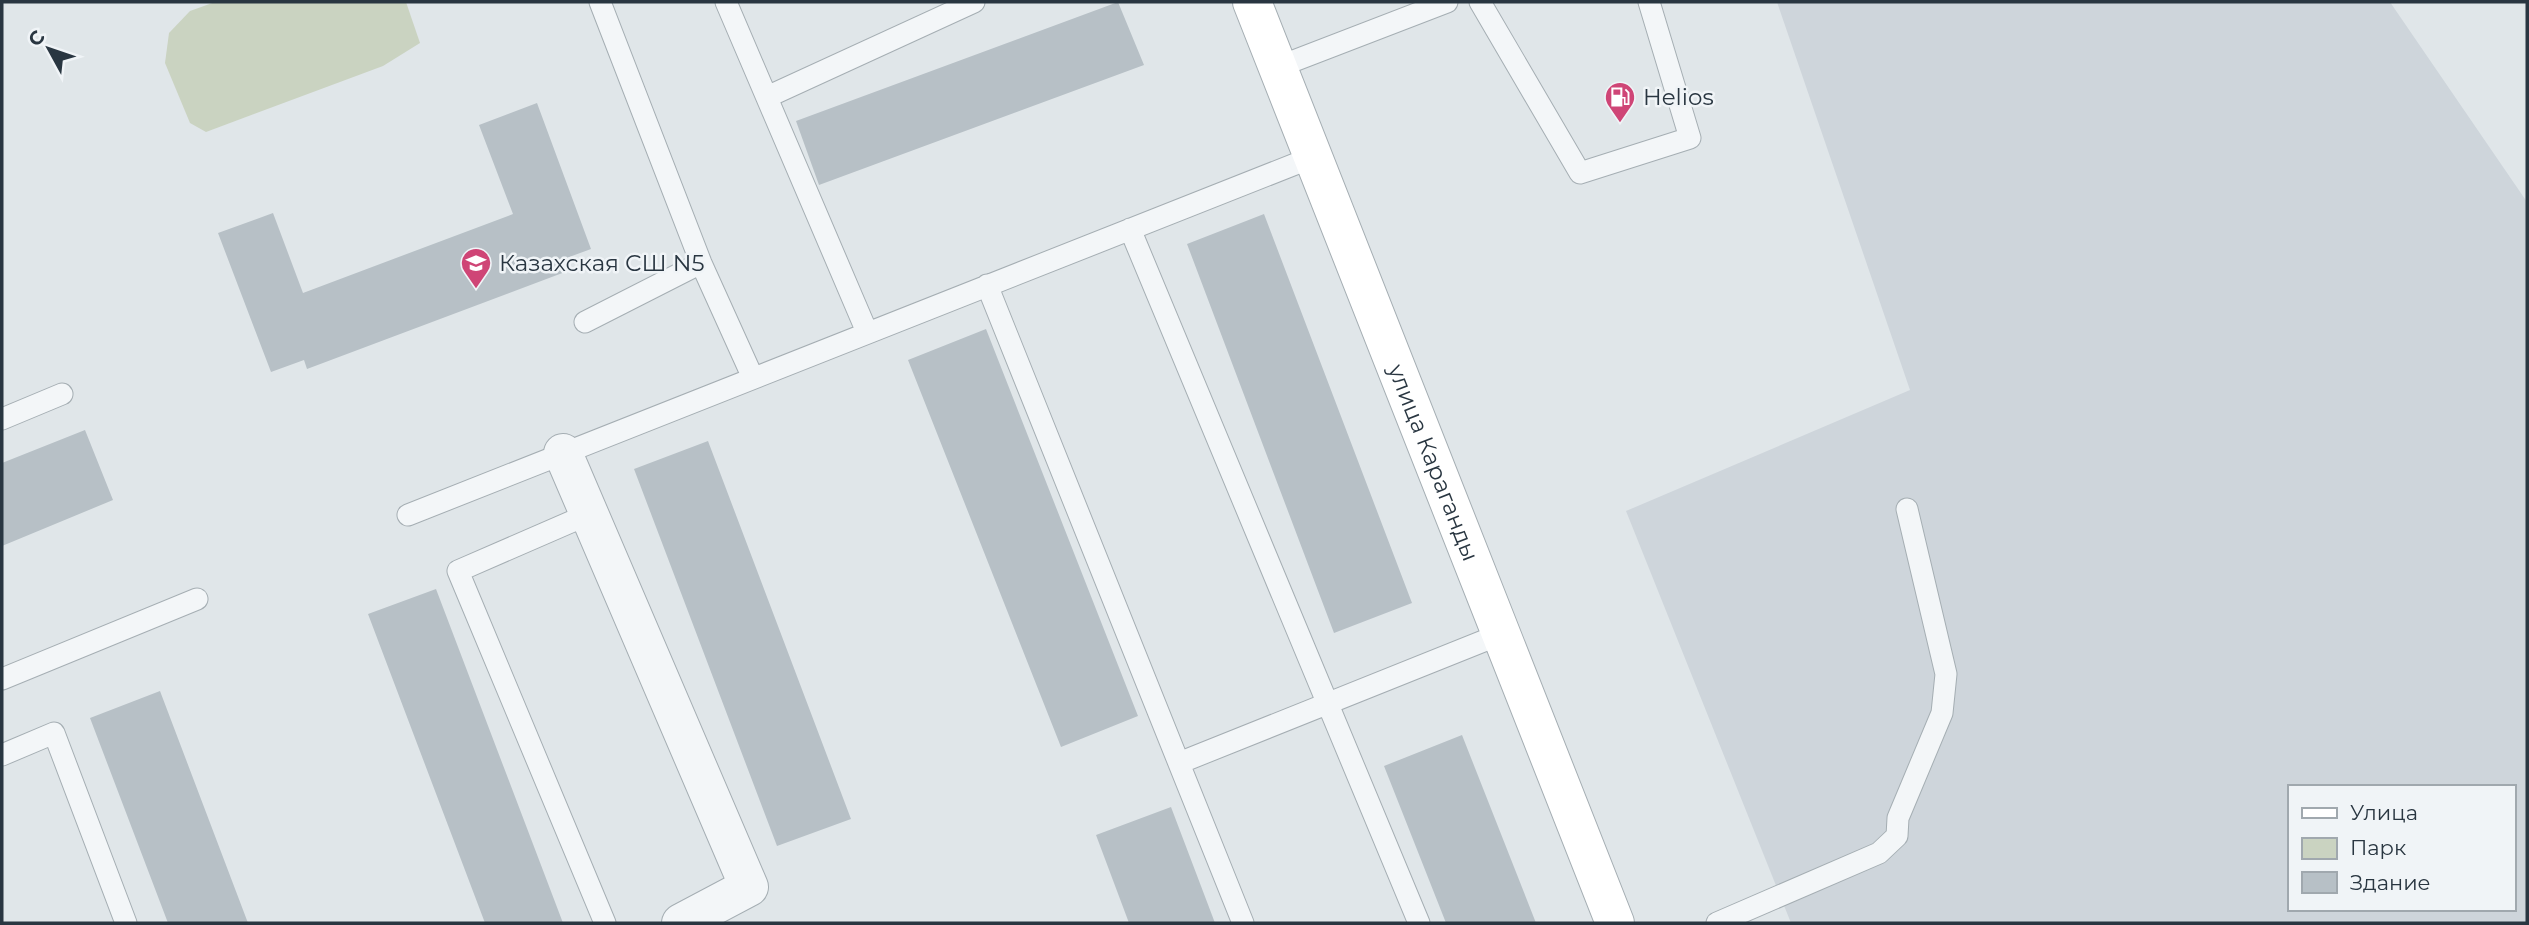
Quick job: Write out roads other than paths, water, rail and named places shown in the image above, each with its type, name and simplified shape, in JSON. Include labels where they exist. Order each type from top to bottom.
[{"type":"main road","name":"улица Караганды","points":[[1252,2],[1615,923]]},
{"type":"street","points":[[563,453],[749,887],[681,923]]},
{"type":"lane","points":[[600,2],[701,263],[753,378]]},
{"type":"lane","points":[[726,2],[867,332]]},
{"type":"lane","points":[[766,97],[974,2]]},
{"type":"lane","points":[[1278,67],[1447,2]]},
{"type":"lane","points":[[1480,2],[1580,173],[1690,138],[1649,2]]},
{"type":"lane","points":[[408,515],[1313,157]]},
{"type":"lane","points":[[1130,229],[1419,923]]},
{"type":"lane","points":[[585,322],[701,263]]},
{"type":"lane","points":[[987,285],[1243,923]]},
{"type":"lane","points":[[2,419],[62,394]]},
{"type":"lane","points":[[1717,923],[1879,853],[1897,836],[1898,818],[1942,713],[1946,674],[1908,509]]},
{"type":"lane","points":[[589,514],[458,571],[605,923]]},
{"type":"lane","points":[[2,679],[197,599]]},
{"type":"lane","points":[[1179,763],[1501,634]]},
{"type":"lane","points":[[2,755],[54,733],[126,923]]},
{"type":"place","name":"Helios","points":[[1620,124]]},
{"type":"place","name":"Казахская СШ N5","points":[[476,290]]}]
